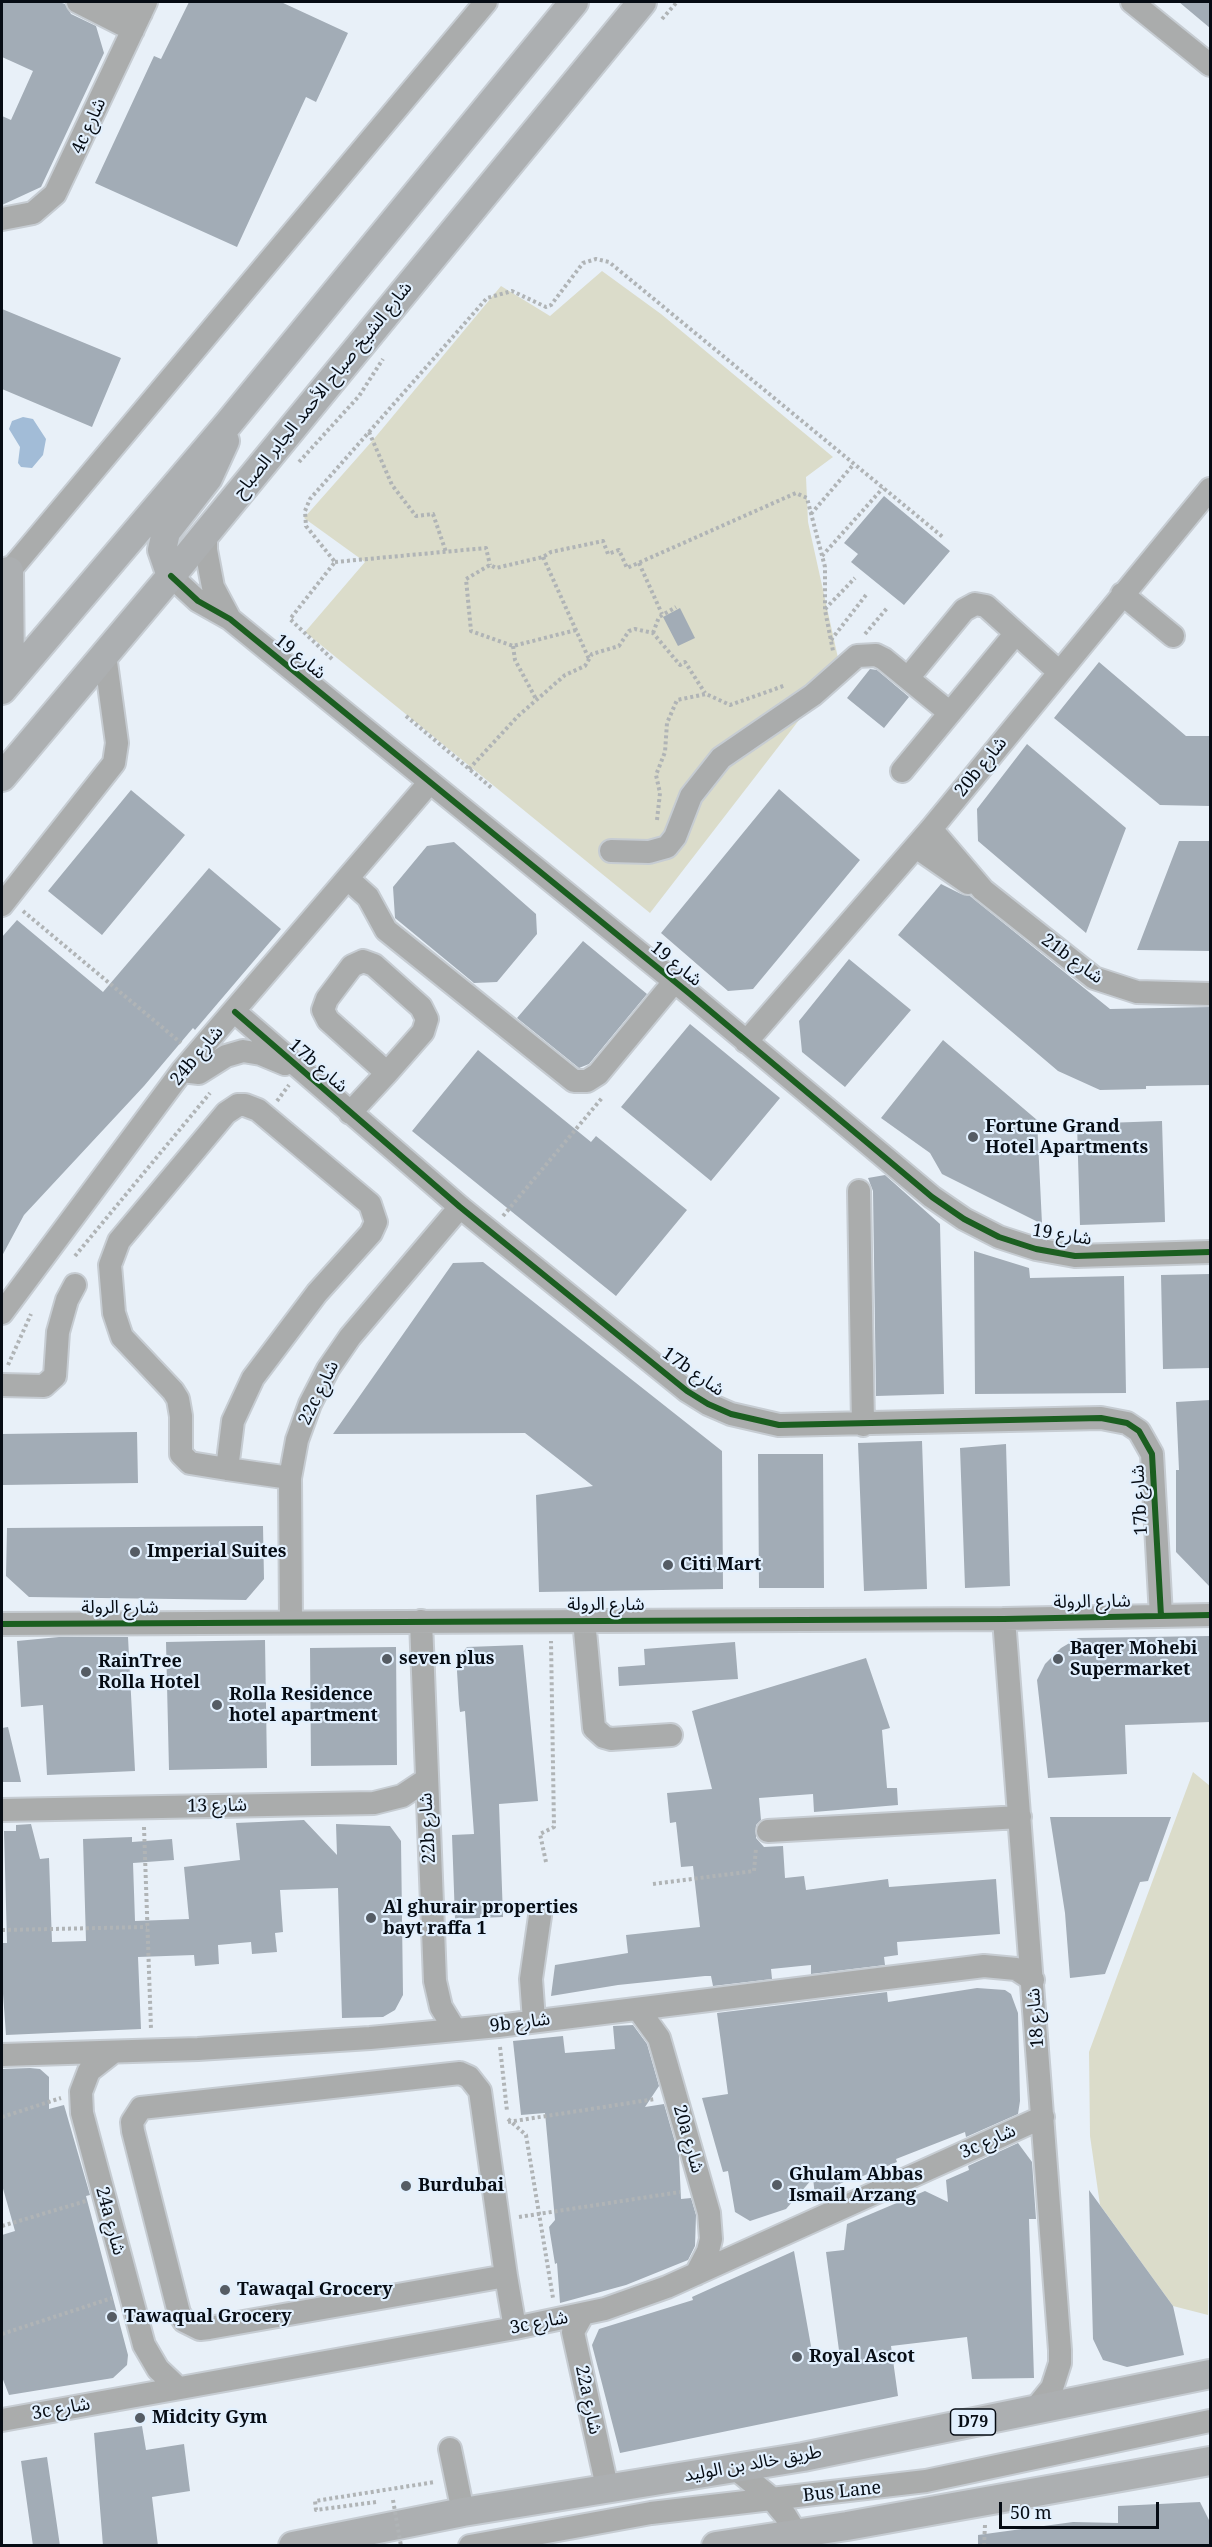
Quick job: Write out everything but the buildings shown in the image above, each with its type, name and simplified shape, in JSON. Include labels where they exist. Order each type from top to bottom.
[{"type":"main road","points":[[6,685],[228,424],[574,2]]},
{"type":"main road","name":"شارع الشيخ صباح الأحمد الجابر الصباح","points":[[2,777],[171,576],[642,2]]},
{"type":"main road","points":[[171,576],[163,559],[162,540],[216,465],[228,424]]},
{"type":"main road","points":[[5,576],[6,685]]},
{"type":"main road","name":"طريق خالد بن الوليد","points":[[293,2546],[463,2512],[608,2487],[736,2469],[1210,2374]]},
{"type":"main road","points":[[716,2546],[814,2538],[1210,2461]]},
{"type":"street","points":[[78,2],[140,15]]},
{"type":"street","points":[[114,2],[140,15]]},
{"type":"street","points":[[5,576],[486,2]]},
{"type":"street","points":[[1132,2],[1210,65]]},
{"type":"street","name":"4c شارع","points":[[2,219],[33,213],[56,194],[140,15]]},
{"type":"street","name":"20b شارع","points":[[746,1042],[916,847],[1058,671],[1210,489]]},
{"type":"street","name":"شارع 19","points":[[206,532],[206,550],[213,587],[230,619]]},
{"type":"street","name":"شارع 19","points":[[171,576],[198,601],[230,619],[674,982],[932,1197],[964,1219],[999,1237],[1036,1249],[1075,1256],[1114,1257],[1210,1252]]},
{"type":"street","points":[[1122,594],[1173,636]]},
{"type":"street","points":[[908,678],[969,606],[975,604],[986,606],[1058,671]]},
{"type":"street","points":[[902,771],[1016,633]]},
{"type":"street","points":[[610,851],[648,852],[667,847],[675,837],[691,796],[721,758],[813,695],[857,656],[876,654],[950,713]]},
{"type":"street","points":[[5,902],[114,763],[117,743],[105,655]]},
{"type":"street","name":"24b شارع","points":[[2,1313],[189,1063],[430,782]]},
{"type":"street","name":"21b شارع","points":[[931,829],[983,890],[1082,970],[1108,985],[1137,992],[1210,994]]},
{"type":"street","name":"21b شارع","points":[[916,847],[955,875],[983,890]]},
{"type":"street","points":[[348,879],[372,902],[386,930],[574,1081],[587,1081],[598,1074],[674,982]]},
{"type":"street","points":[[350,1113],[387,1073],[423,1032],[427,1019],[421,1007],[374,965],[363,961],[352,966],[327,999],[323,1010],[328,1020],[387,1073]]},
{"type":"street","name":"17b شارع","points":[[235,1012],[300,1071],[490,1232],[687,1391],[708,1404],[731,1414],[779,1425],[863,1425],[1101,1418],[1128,1423],[1143,1436],[1152,1454],[1161,1616]]},
{"type":"street","name":"17b شارع","points":[[189,1063],[199,1073],[226,1056],[243,1051],[261,1054],[300,1071]]},
{"type":"street","points":[[227,1469],[233,1421],[253,1378],[317,1293],[370,1233],[376,1222],[370,1204],[265,1116],[245,1105],[231,1108],[226,1113],[119,1240],[110,1265],[114,1313],[122,1337],[178,1399],[182,1454],[190,1463],[227,1469],[290,1478]]},
{"type":"street","points":[[859,1191],[863,1425]]},
{"type":"street","name":"22c شارع","points":[[291,1622],[290,1478],[303,1422],[328,1369],[350,1337],[460,1207]]},
{"type":"street","points":[[2,1385],[44,1386],[55,1376],[58,1332],[67,1299],[75,1285]]},
{"type":"street","name":"شارع الرولة","points":[[2,1624],[1004,1619],[1210,1615]]},
{"type":"street","name":"شارع 18","points":[[1004,1619],[1033,1980],[1060,2363],[1052,2388],[1035,2409]]},
{"type":"street","points":[[584,1620],[594,1728],[604,1737],[611,1739],[671,1735]]},
{"type":"street","name":"22b شارع","points":[[421,1621],[435,1981],[441,2007],[456,2030]]},
{"type":"street","name":"شارع 13","points":[[2,1810],[375,1803],[402,1796],[426,1780]]},
{"type":"street","points":[[768,1831],[1020,1817]]},
{"type":"street","points":[[534,2021],[531,1979],[540,1916]]},
{"type":"street","name":"9b شارع","points":[[2,2055],[112,2053],[284,2044],[456,2030],[984,1966],[1016,1969],[1033,1980]]},
{"type":"street","name":"20a شارع","points":[[638,2009],[659,2038],[709,2213],[711,2239],[703,2264],[696,2274]]},
{"type":"street","points":[[81,2092],[89,2071],[112,2053]]},
{"type":"street","points":[[506,2276],[209,2328],[191,2326],[179,2313],[132,2122],[141,2108],[149,2106],[460,2073],[469,2077],[480,2091],[515,2328]]},
{"type":"street","name":"24a شارع","points":[[81,2092],[82,2113],[150,2358],[178,2388]]},
{"type":"street","name":"3c شارع","points":[[2,2420],[515,2328],[583,2314],[636,2299],[1043,2117]]},
{"type":"street","name":"22a شارع","points":[[583,2314],[573,2332],[608,2487]]},
{"type":"street","name":"Bus Lane","points":[[470,2546],[651,2513],[926,2481],[1210,2421]]},
{"type":"street","points":[[450,2449],[463,2512]]},
{"type":"street","points":[[736,2469],[814,2538]]},
{"type":"path","points":[[655,28],[677,2]]},
{"type":"path","points":[[335,562],[310,534],[306,526],[305,511],[310,499],[487,298],[512,291],[546,307],[551,305],[583,263],[602,259],[944,538]]},
{"type":"path","points":[[296,465],[359,396],[388,352]]},
{"type":"path","points":[[369,432],[392,485],[416,516],[433,514],[446,552]]},
{"type":"path","points":[[811,514],[853,465]]},
{"type":"path","points":[[822,556],[883,488]]},
{"type":"path","points":[[576,630],[513,646],[471,631],[465,582],[468,576],[490,565],[496,567],[603,541],[609,554],[619,550],[627,568],[790,494],[802,494],[807,498],[826,574],[825,609],[832,661]]},
{"type":"path","points":[[332,659],[290,619],[335,562],[486,548],[490,565]]},
{"type":"path","points":[[543,557],[589,660]]},
{"type":"path","points":[[639,563],[662,614]]},
{"type":"path","points":[[825,609],[855,578]]},
{"type":"path","points":[[831,641],[866,595]]},
{"type":"path","points":[[857,656],[856,645],[888,606]]},
{"type":"path","points":[[653,633],[662,614],[676,607]]},
{"type":"path","points":[[469,769],[536,699],[565,675],[585,666],[592,654],[620,646],[629,631],[641,629],[653,633],[680,664],[685,662],[705,694],[730,705],[789,684]]},
{"type":"path","points":[[513,646],[516,660],[536,699]]},
{"type":"path","points":[[656,825],[660,793],[656,780],[665,752],[667,723],[677,700],[705,694]]},
{"type":"path","points":[[405,716],[493,789]]},
{"type":"path","points":[[5,902],[189,1063]]},
{"type":"path","points":[[265,1116],[300,1071]]},
{"type":"path","points":[[490,1232],[605,1095]]},
{"type":"path","points":[[546,1862],[540,1834],[554,1827],[550,1620]]},
{"type":"path","points":[[143,1807],[152,2051]]},
{"type":"path","points":[[653,1884],[754,1871],[755,1848],[768,1831]]},
{"type":"path","points":[[2,1930],[147,1926]]},
{"type":"path","points":[[498,2026],[508,2122]]},
{"type":"path","points":[[2,2116],[81,2092]]},
{"type":"path","points":[[485,2125],[676,2095]]},
{"type":"path","points":[[508,2122],[526,2134],[556,2319]]},
{"type":"path","points":[[499,2220],[702,2189]]},
{"type":"path","points":[[2,2226],[104,2196]]},
{"type":"path","points":[[2,2334],[130,2292]]},
{"type":"path","points":[[401,2546],[393,2500],[316,2510],[315,2501],[456,2478]]},
{"type":"green space","points":[[602,271],[661,314],[833,457],[806,477],[808,522],[840,667],[650,913],[305,632],[365,562],[304,518],[373,440],[501,286],[550,316]]},
{"type":"green space","points":[[1193,1772],[1210,1786],[1208,2315],[1173,2306],[1100,2205],[1090,2136],[1089,2052]]},
{"type":"water","points":[[23,417],[33,419],[46,439],[43,455],[32,468],[21,467],[18,463],[20,447],[9,429],[12,421]]},
{"type":"cycle path","points":[[171,576],[198,601],[230,619],[690,994],[932,1197],[964,1219],[999,1237],[1036,1249],[1075,1256],[1210,1252]]},
{"type":"cycle path","points":[[235,1012],[460,1207],[687,1391],[708,1404],[731,1414],[779,1425],[1101,1418],[1127,1423],[1139,1431],[1152,1454],[1161,1616]]},
{"type":"cycle path","points":[[2,1624],[1004,1619],[1210,1615]]},
{"type":"place","name":"Fortune Grand Hotel Apartments","points":[[973,1137]]},
{"type":"place","name":"Imperial Suites","points":[[135,1552]]},
{"type":"place","name":"Citi Mart","points":[[668,1565]]},
{"type":"place","name":"seven plus","points":[[387,1659]]},
{"type":"place","name":"Baqer Mohebi Supermarket","points":[[1058,1659]]},
{"type":"place","name":"RainTree Rolla Hotel","points":[[86,1672]]},
{"type":"place","name":"Rolla Residence hotel apartment","points":[[217,1705]]},
{"type":"place","name":"Al ghurair properties bayt raffa 1","points":[[371,1918]]},
{"type":"place","name":"Ghulam Abbas Ismail Arzang","points":[[777,2185]]},
{"type":"place","name":"Burdubai","points":[[406,2186]]},
{"type":"place","name":"Tawaqal Grocery","points":[[225,2290]]},
{"type":"place","name":"Tawaqual Grocery","points":[[112,2317]]},
{"type":"place","name":"Royal Ascot","points":[[797,2357]]},
{"type":"place","name":"Midcity Gym","points":[[140,2418]]}]
